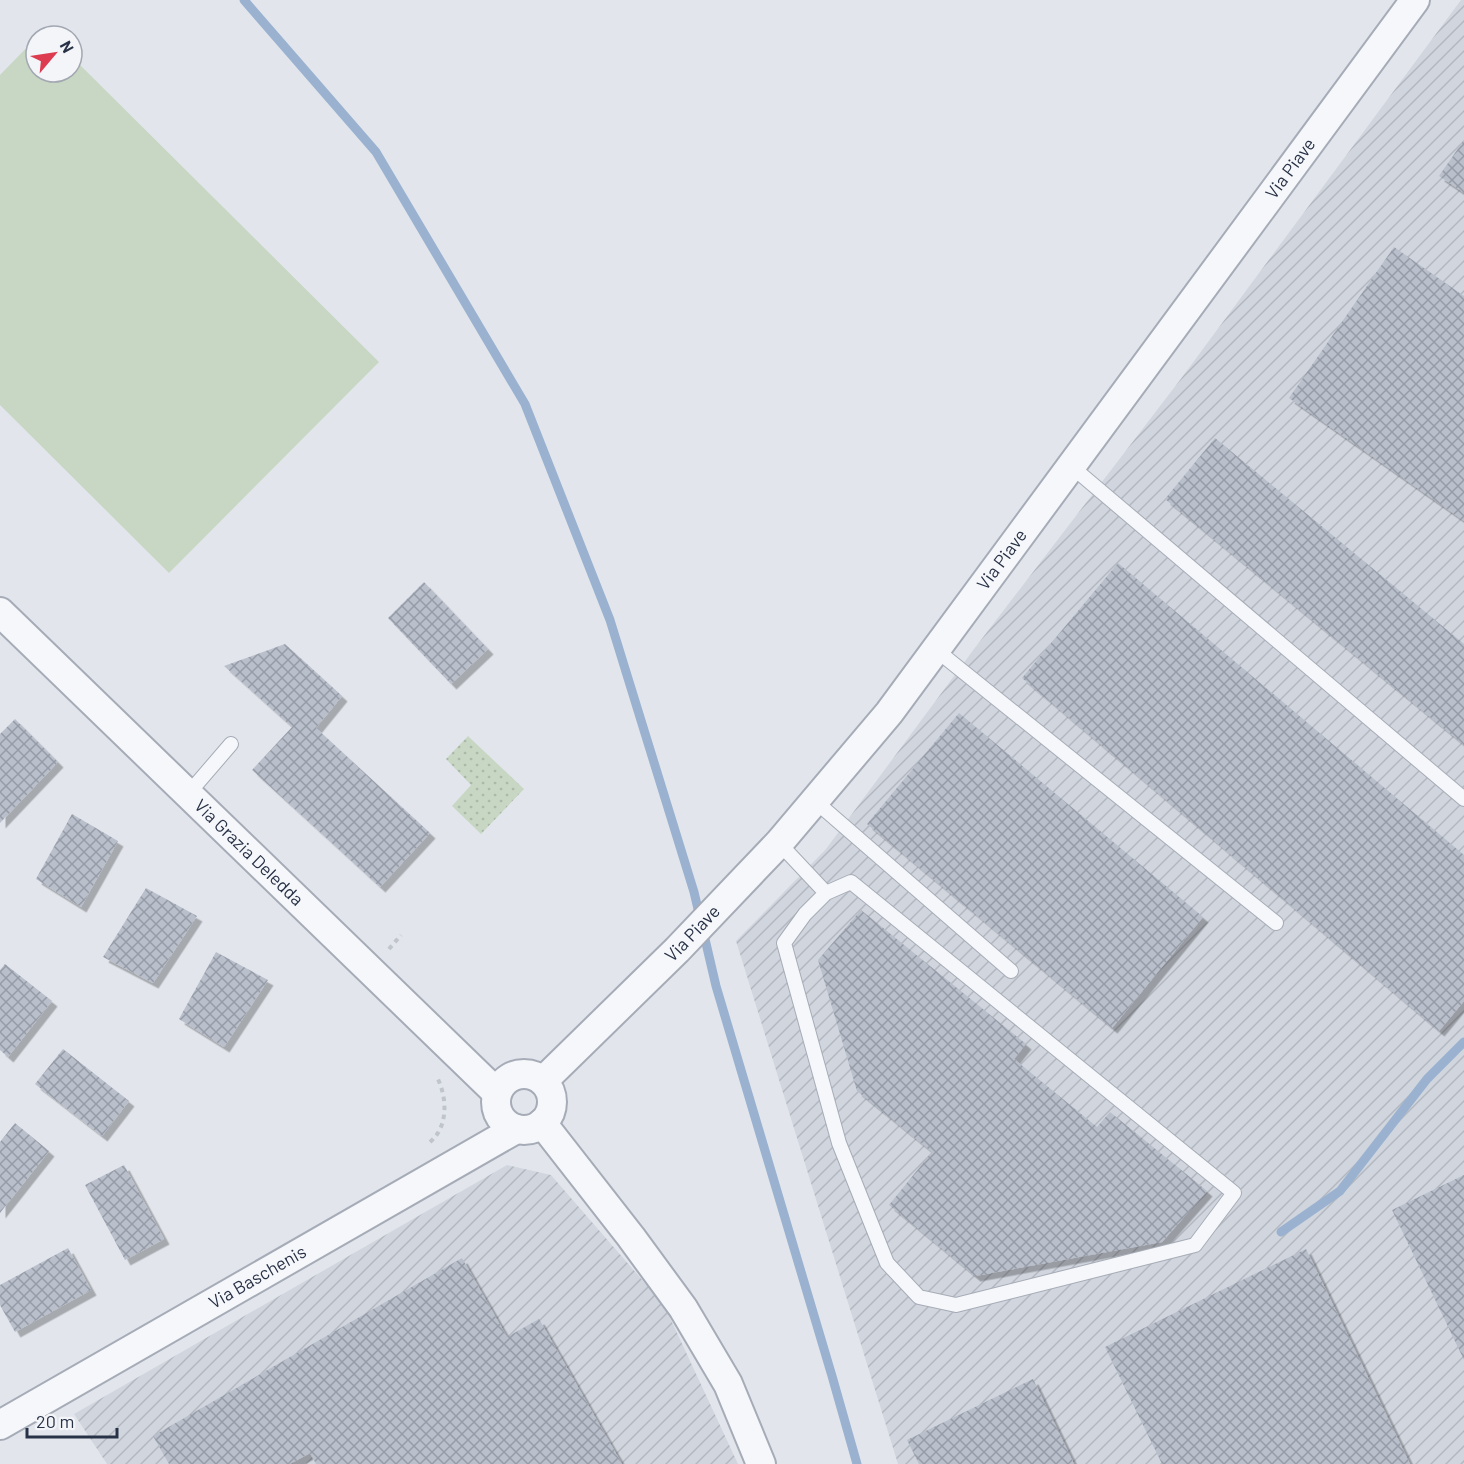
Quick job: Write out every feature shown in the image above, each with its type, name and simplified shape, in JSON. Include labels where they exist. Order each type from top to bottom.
[{"type":"street","name":"Via Piave","points":[[543,1081],[677,950],[779,843],[889,713],[1415,0]]},
{"type":"street","name":"Via Grazia Deledda","points":[[0,612],[497,1093]]},
{"type":"street","points":[[526,1074],[543,1081],[549,1089],[551,1098],[548,1116],[529,1126],[508,1125],[501,1119],[496,1102],[501,1085],[516,1075],[526,1074]]},
{"type":"street","points":[[529,1126],[631,1237],[683,1308],[728,1384],[761,1464]]},
{"type":"street","name":"Via Baschenis","points":[[0,1425],[529,1126]]},
{"type":"lane","points":[[1071,466],[1464,799]]},
{"type":"lane","points":[[935,649],[1276,923]]},
{"type":"lane","points":[[188,794],[231,744]]},
{"type":"lane","points":[[815,801],[1011,971]]},
{"type":"lane","points":[[779,843],[826,893]]},
{"type":"lane","points":[[851,882],[1234,1193],[1195,1245],[956,1305],[919,1297],[887,1263],[839,1143],[784,943],[805,914],[826,893],[851,882]]},
{"type":"shaded area","points":[[1461,0],[1464,0],[1464,1464],[898,1464],[736,941],[826,849],[974,649],[1180,380]]},
{"type":"shaded area","points":[[507,1165],[551,1175],[664,1305],[738,1464],[107,1464],[74,1414]]},
{"type":"green space","points":[[24,50],[24,84],[84,84],[84,69],[379,362],[169,573],[0,405],[0,75]]},
{"type":"green space","points":[[468,736],[524,789],[481,834],[452,806],[471,785],[446,759]]},
{"type":"building","points":[[1464,140],[1464,193],[1439,176]]},
{"type":"building","points":[[1394,247],[1464,296],[1464,521],[1289,398]]},
{"type":"building","points":[[1215,438],[1464,644],[1464,745],[1165,499]]},
{"type":"building","points":[[1118,563],[1464,855],[1464,1001],[1439,1031],[1022,678]]},
{"type":"building","points":[[424,582],[488,649],[451,684],[388,618]]},
{"type":"building","points":[[285,644],[342,696],[316,728],[430,833],[380,887],[252,770],[292,727],[224,666]]},
{"type":"building","points":[[959,713],[1203,917],[1112,1028],[867,824]]},
{"type":"building","points":[[15,719],[58,762],[0,823],[0,734]]},
{"type":"building","points":[[72,814],[118,841],[81,907],[36,879]]},
{"type":"building","points":[[146,888],[197,916],[153,983],[103,957]]},
{"type":"building","points":[[861,910],[1026,1044],[1014,1059],[1097,1127],[1110,1112],[1207,1191],[1162,1242],[975,1276],[889,1205],[932,1152],[857,1091],[818,960]]},
{"type":"building","points":[[216,952],[268,980],[224,1047],[179,1019]]},
{"type":"building","points":[[5,964],[52,1001],[8,1057],[0,1050],[0,970]]},
{"type":"building","points":[[63,1049],[129,1101],[102,1136],[35,1084]]},
{"type":"building","points":[[15,1123],[49,1151],[0,1213],[0,1142]]},
{"type":"building","points":[[124,1165],[164,1239],[125,1260],[85,1185]]},
{"type":"building","points":[[1464,1175],[1464,1360],[1392,1210]]},
{"type":"building","points":[[68,1248],[91,1290],[15,1332],[0,1305],[0,1285]]},
{"type":"building","points":[[1306,1249],[1410,1464],[1162,1464],[1105,1347]]},
{"type":"building","points":[[462,1258],[507,1337],[539,1319],[622,1464],[316,1464],[310,1453],[290,1464],[169,1464],[153,1436]]},
{"type":"building","points":[[1033,1379],[1074,1464],[919,1464],[907,1440]]},
{"type":"waterway","points":[[244,0],[376,152],[525,404],[610,620],[694,892],[716,986],[857,1464]]},
{"type":"waterway","points":[[1281,1232],[1340,1191],[1427,1079],[1464,1042]]}]
